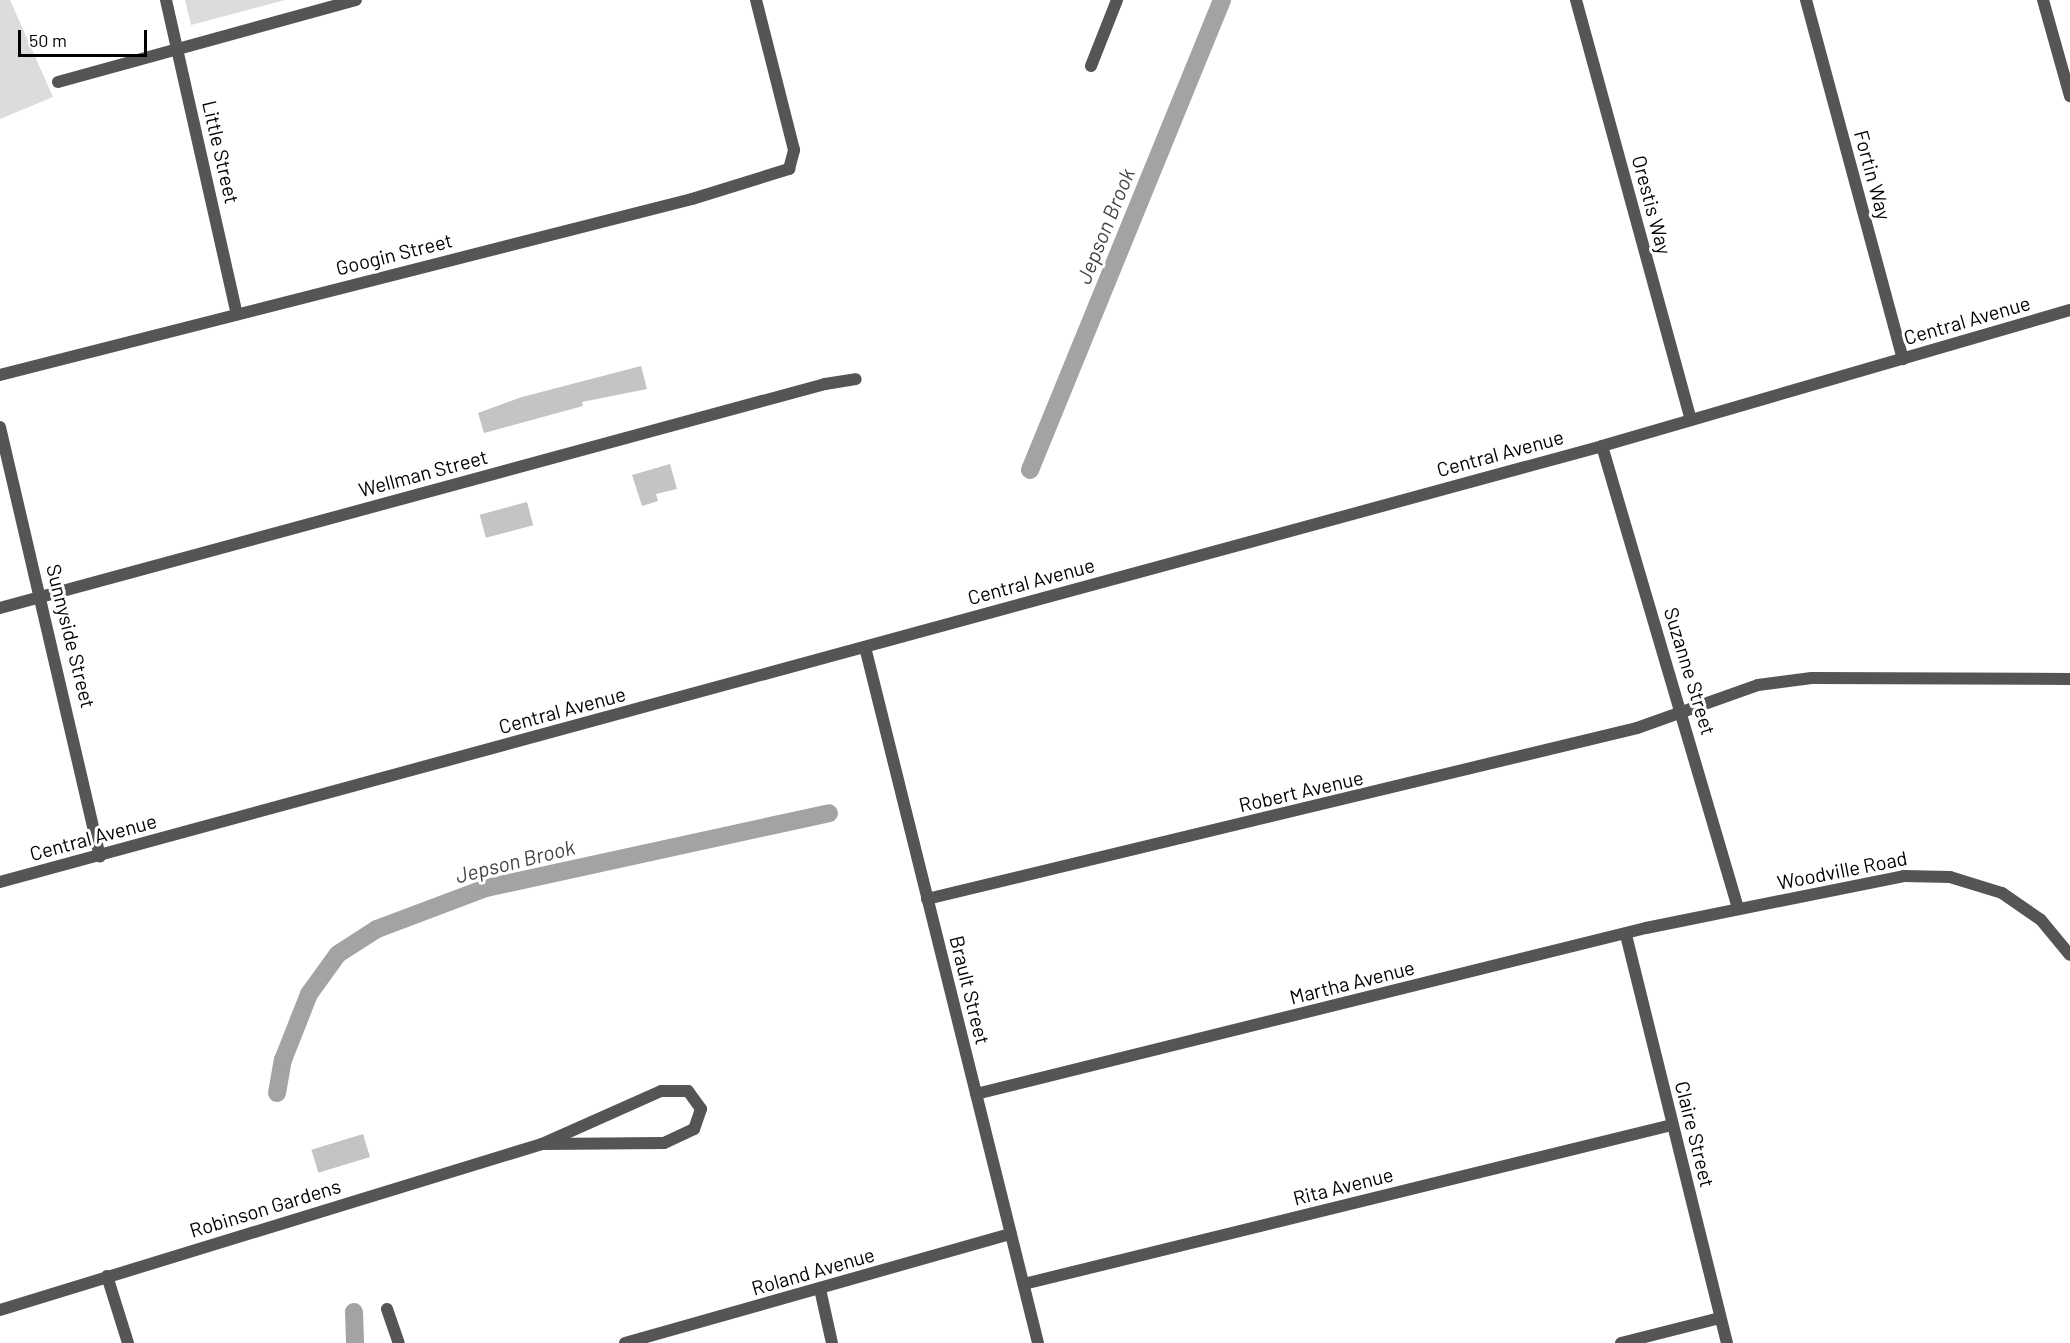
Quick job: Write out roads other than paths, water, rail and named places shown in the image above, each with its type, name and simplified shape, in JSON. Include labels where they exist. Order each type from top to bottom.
[{"type":"street","name":"Little Street","points":[[166,0],[237,314]]},
{"type":"street","points":[[58,82],[177,46],[356,0]]},
{"type":"street","name":"Googin Street","points":[[0,375],[692,199],[780,173],[794,164],[756,0]]},
{"type":"street","points":[[1091,66],[1118,0]]},
{"type":"street","name":"Orestis Way","points":[[1576,0],[1691,420]]},
{"type":"street","name":"Fortin Way","points":[[1806,0],[1903,359]]},
{"type":"street","points":[[2043,0],[2070,96]]},
{"type":"street","name":"Central Avenue","points":[[0,882],[1602,446],[2070,310]]},
{"type":"street","name":"Wellman Street","points":[[0,608],[825,384],[856,379]]},
{"type":"street","name":"Sunnyside Street","points":[[0,427],[100,856]]},
{"type":"street","name":"Suzanne Street","points":[[1602,446],[1738,908]]},
{"type":"street","name":"Brault Street","points":[[865,647],[1038,1343]]},
{"type":"street","name":"Robert Avenue","points":[[927,899],[1399,788],[1637,728],[1758,685],[1812,678],[2070,679]]},
{"type":"street","name":"Woodville Road","points":[[1738,908],[1904,876],[1950,877],[2002,893],[2022,906],[2070,955]]},
{"type":"street","name":"Martha Avenue","points":[[976,1094],[1738,908]]},
{"type":"street","name":"Claire Street","points":[[1626,935],[1727,1343]]},
{"type":"street","name":"Robinson Gardens","points":[[0,1310],[542,1144],[661,1091],[688,1091],[701,1108],[694,1129],[664,1143],[542,1144]]},
{"type":"street","name":"Rita Avenue","points":[[1024,1284],[1672,1125]]},
{"type":"street","name":"Roland Avenue","points":[[625,1343],[1011,1234]]},
{"type":"street","points":[[107,1276],[128,1343]]},
{"type":"street","points":[[820,1289],[832,1343]]},
{"type":"street","points":[[387,1309],[399,1343]]},
{"type":"street","points":[[1621,1343],[1720,1318]]},
{"type":"waterway","name":"Jepson Brook","points":[[1030,470],[1222,0]]},
{"type":"waterway","name":"Jepson Brook","points":[[277,1093],[283,1060],[309,994],[338,954],[377,929],[486,888],[829,813]]},
{"type":"waterway","name":"Jepson Brook","points":[[354,1312],[355,1343]]}]
